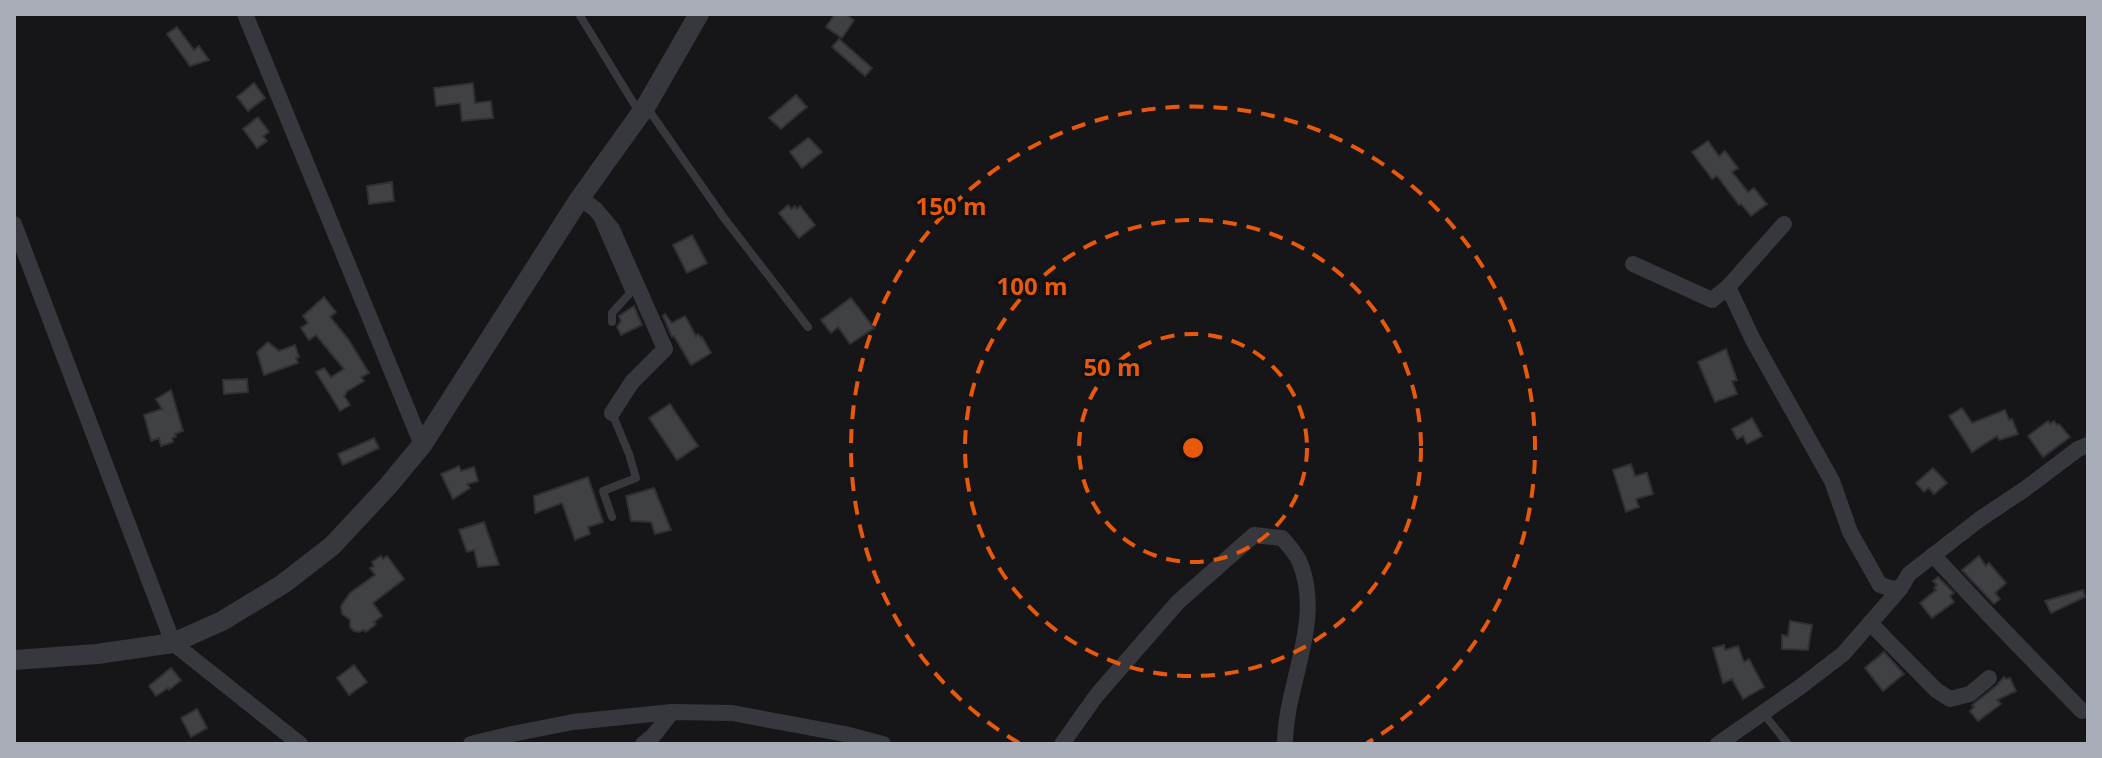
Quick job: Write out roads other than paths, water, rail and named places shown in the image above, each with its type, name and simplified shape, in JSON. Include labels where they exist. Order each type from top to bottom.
[{"type":"street","points":[[245,14],[422,445]]},
{"type":"street","points":[[14,660],[97,654],[173,643],[222,621],[283,584],[332,546],[422,445],[588,203],[699,14]]},
{"type":"street","points":[[588,203],[612,229],[665,349],[632,382],[612,413]]},
{"type":"street","points":[[14,224],[173,643],[300,744]]},
{"type":"street","points":[[1633,264],[1712,300],[1728,287],[1784,224]]},
{"type":"street","points":[[1728,287],[1753,340],[1832,481],[1850,532],[1880,585],[1900,589]]},
{"type":"street","points":[[1718,744],[1843,654],[1900,589],[1909,574],[1980,519],[2088,445]]},
{"type":"street","points":[[1062,744],[1096,696],[1178,602],[1254,535],[1282,538],[1300,561],[1306,589],[1305,641],[1288,713],[1285,744]]},
{"type":"street","points":[[1933,555],[2082,711]]},
{"type":"street","points":[[1870,623],[1936,690],[1950,699],[1970,694],[1989,678]]},
{"type":"street","points":[[471,744],[573,722],[672,712],[732,713],[819,728],[883,744]]},
{"type":"street","points":[[643,744],[672,712]]},
{"type":"lane","points":[[579,14],[643,110],[808,327]]},
{"type":"lane","points":[[588,203],[630,293],[612,313],[612,322]]},
{"type":"lane","points":[[612,413],[636,478],[603,491],[612,517]]},
{"type":"lane","points":[[1763,713],[1788,744]]}]
